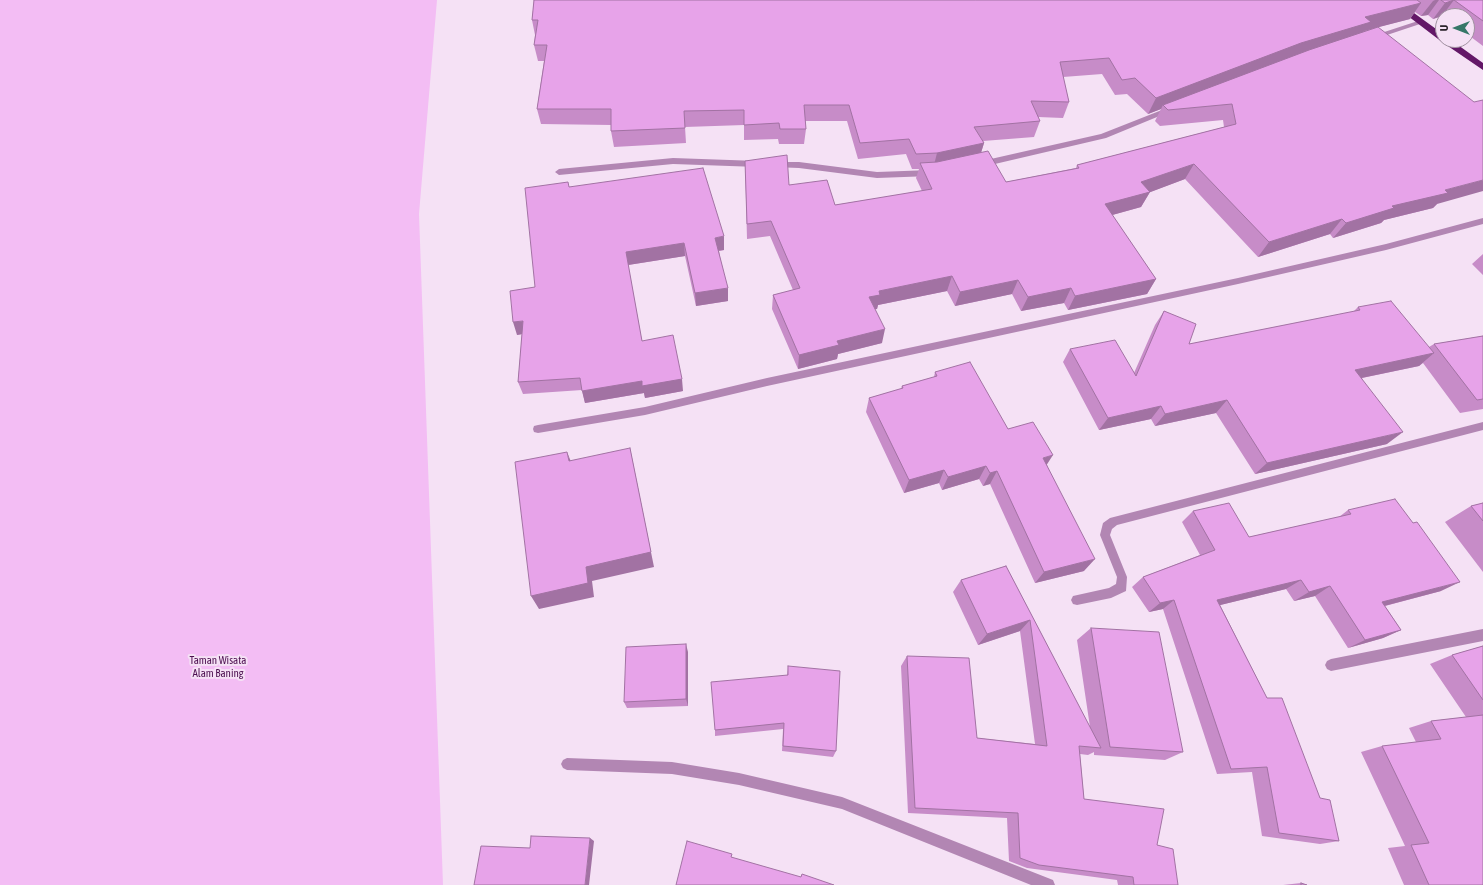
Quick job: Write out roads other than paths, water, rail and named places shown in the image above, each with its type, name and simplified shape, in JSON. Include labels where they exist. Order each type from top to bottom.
[{"type":"highway","points":[[1391,0],[1435,32]]},
{"type":"highway","points":[[1457,48],[1483,67]]},
{"type":"street","points":[[1363,41],[1421,22]]},
{"type":"street","points":[[976,165],[1103,136],[1177,107]]},
{"type":"street","points":[[558,172],[673,161],[799,165],[877,175],[908,175],[940,172]]},
{"type":"street","points":[[538,429],[645,412],[767,382],[1238,281],[1386,247],[1483,221]]},
{"type":"street","points":[[1077,600],[1111,593],[1122,587],[1122,577],[1105,535],[1107,526],[1114,521],[1483,426]]},
{"type":"street","points":[[1331,665],[1483,635]]},
{"type":"street","points":[[567,764],[672,768],[739,779],[842,803],[1048,885]]},
{"type":"park label","name":"Taman Wisata Alam Baning","points":[[218,667]]}]
